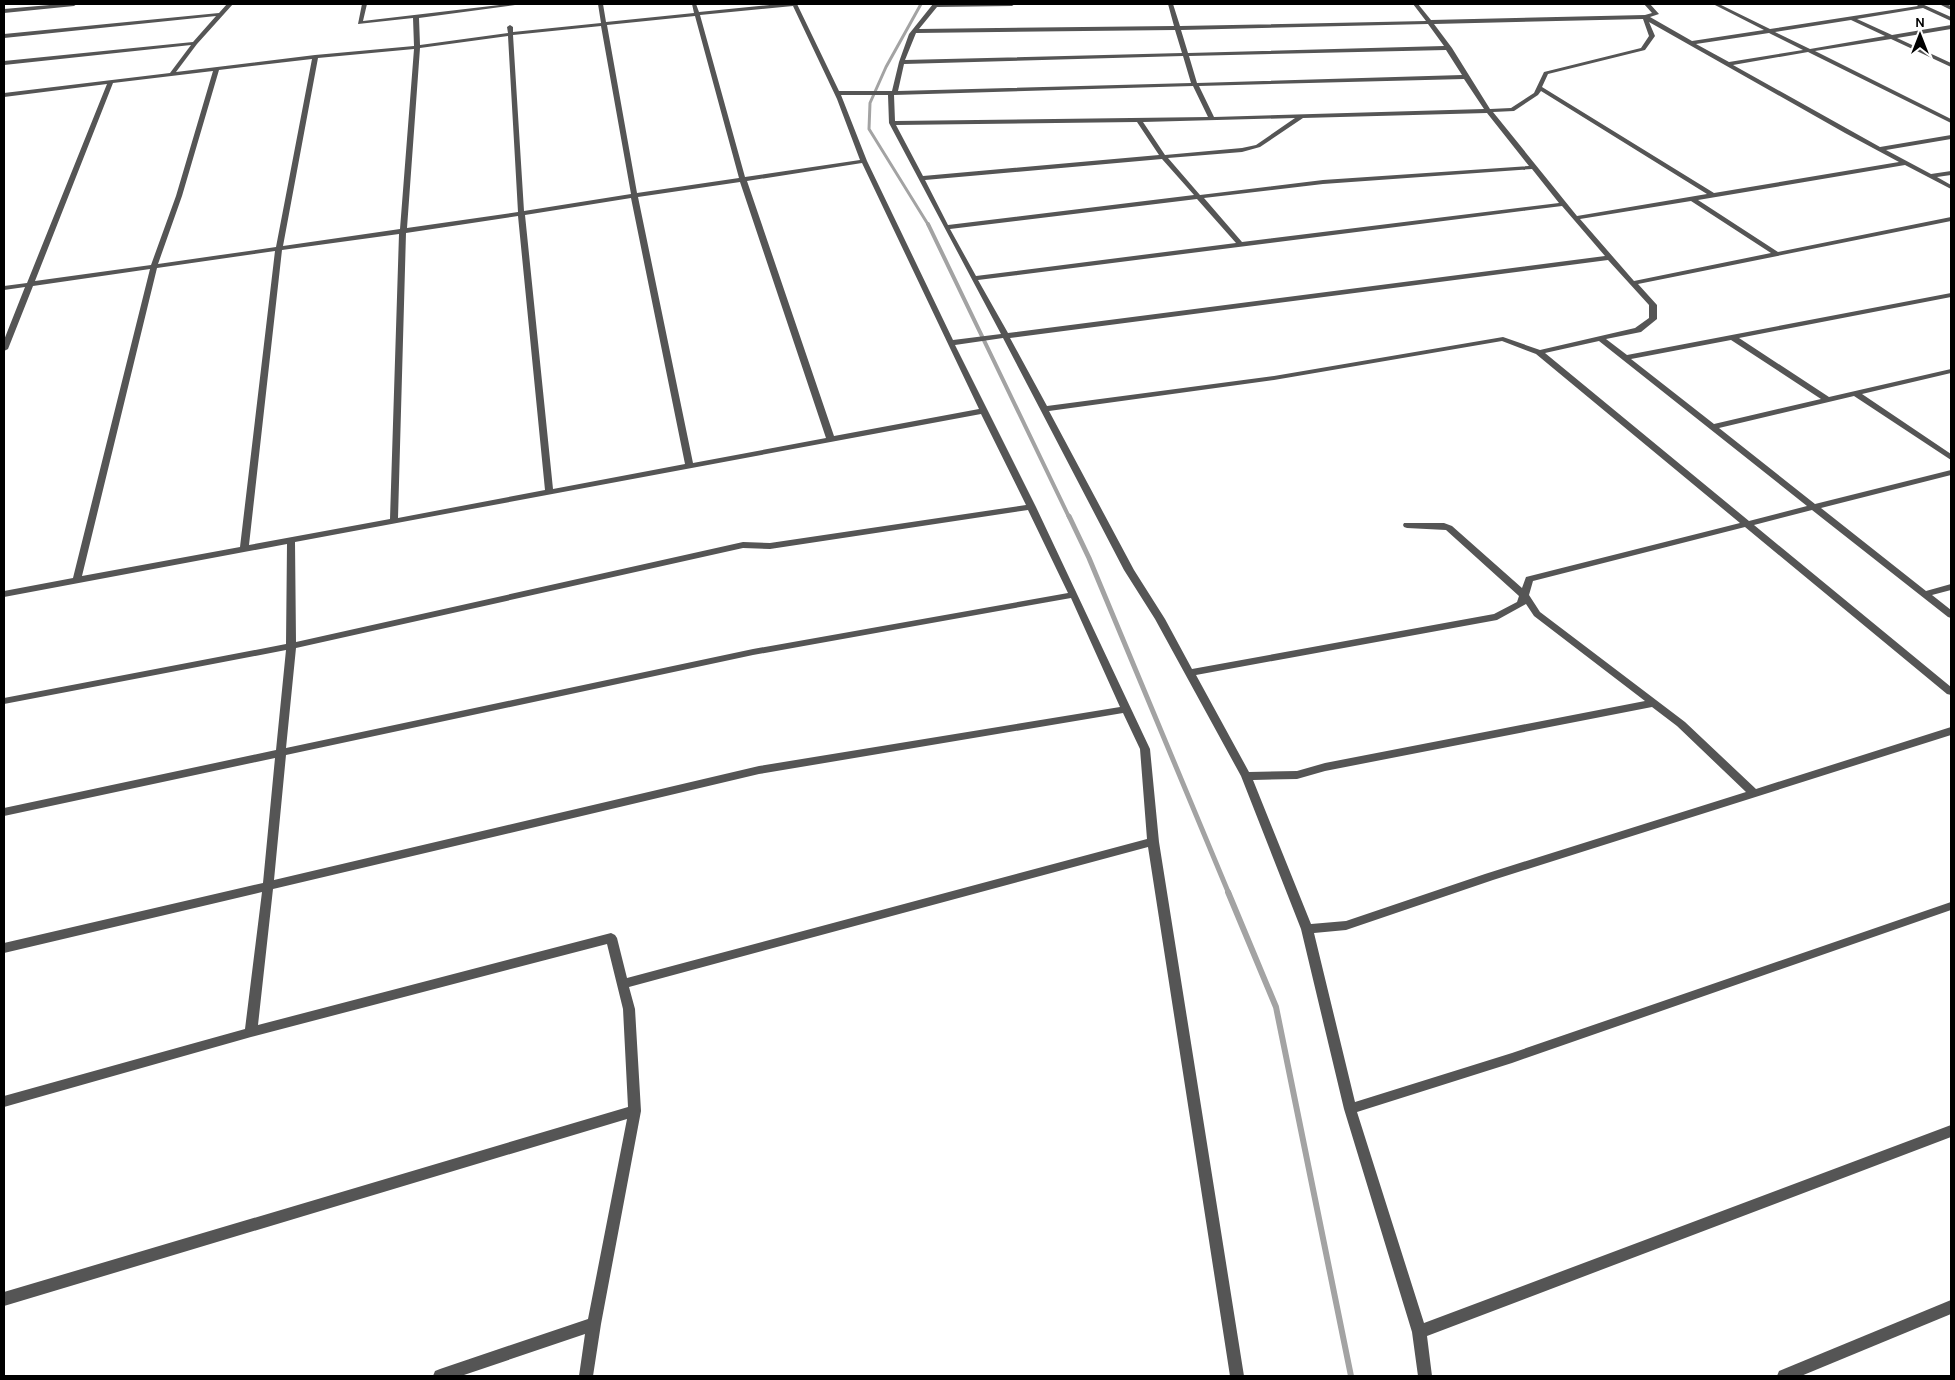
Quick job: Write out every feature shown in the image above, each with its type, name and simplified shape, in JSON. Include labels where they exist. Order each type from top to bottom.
[{"type":"street","points":[[4,11],[74,4]]},
{"type":"street","points":[[172,74],[195,43],[230,4]]},
{"type":"street","points":[[364,4],[360,23],[519,4]]},
{"type":"street","points":[[600,4],[634,196],[689,465]]},
{"type":"street","points":[[694,4],[743,180],[831,439]]},
{"type":"street","points":[[4,95],[315,57],[417,47],[510,30],[604,23],[794,4],[836,93],[864,161],[950,343],[1032,507],[1145,749],[1153,842],[1237,1376]]},
{"type":"street","points":[[1012,4],[935,4],[914,31],[890,93],[892,123],[1129,570],[1160,619],[1246,776],[1307,930],[1350,1109],[1419,1332],[1425,1376]]},
{"type":"street","points":[[1170,4],[1195,84],[1212,119]]},
{"type":"street","points":[[1414,4],[1430,21],[1488,110],[1609,258],[1653,305],[1653,319],[1638,330],[1539,352]]},
{"type":"street","points":[[914,31],[1178,28],[1645,17],[1656,14],[1648,4]]},
{"type":"street","points":[[1648,4],[1657,4]]},
{"type":"street","points":[[1715,4],[1951,121]]},
{"type":"street","points":[[1917,4],[1951,19]]},
{"type":"street","points":[[1942,4],[1951,8]]},
{"type":"street","points":[[1692,43],[1923,7]]},
{"type":"street","points":[[4,36],[221,14]]},
{"type":"street","points":[[394,520],[403,230],[417,47],[416,16]]},
{"type":"street","points":[[1645,17],[1951,187]]},
{"type":"street","points":[[892,123],[1212,119],[1512,110],[1536,94],[1546,72],[1643,49],[1652,36],[1645,17]]},
{"type":"street","points":[[1851,18],[1951,65]]},
{"type":"street","points":[[1728,64],[1951,27]]},
{"type":"street","points":[[510,30],[521,212],[548,491]]},
{"type":"street","points":[[4,63],[195,43]]},
{"type":"street","points":[[902,62],[1448,48]]},
{"type":"street","points":[[244,548],[279,248],[315,57]]},
{"type":"street","points":[[77,580],[154,266],[180,196],[216,70]]},
{"type":"street","points":[[836,93],[1465,77]]},
{"type":"street","points":[[4,349],[28,284],[111,82]]},
{"type":"street","points":[[1539,87],[1713,195]]},
{"type":"street","points":[[922,178],[1242,150],[1258,146],[1302,116]]},
{"type":"street","points":[[1139,120],[1163,156],[1196,196],[1240,244]]},
{"type":"street","points":[[1880,149],[1951,137]]},
{"type":"street","points":[[4,288],[864,161]]},
{"type":"street","points":[[1576,218],[1905,162]]},
{"type":"street","points":[[946,227],[1323,182],[1535,167]]},
{"type":"street","points":[[1930,176],[1951,173]]},
{"type":"street","points":[[1691,198],[1777,254]]},
{"type":"street","points":[[974,278],[1565,204]]},
{"type":"street","points":[[1633,283],[1951,219]]},
{"type":"street","points":[[950,343],[1609,258]]},
{"type":"street","points":[[1624,358],[1951,295]]},
{"type":"street","points":[[1732,337],[1828,400]]},
{"type":"street","points":[[1044,409],[1274,378],[1502,339],[1539,352],[1951,692]]},
{"type":"street","points":[[1601,339],[1951,615]]},
{"type":"street","points":[[1712,426],[1951,371]]},
{"type":"street","points":[[1855,393],[1951,458]]},
{"type":"street","points":[[4,594],[983,410]]},
{"type":"street","points":[[1189,673],[1497,616],[1521,604],[1529,579],[1951,472]]},
{"type":"street","points":[[4,701],[291,646],[743,545],[770,546],[1032,507]]},
{"type":"street","points":[[1407,525],[1444,526],[1449,528],[1524,595],[1537,614],[1681,724],[1754,794]]},
{"type":"street","points":[[251,1032],[268,886],[291,646],[291,539]]},
{"type":"street","points":[[1924,594],[1951,587]]},
{"type":"street","points":[[4,812],[753,652],[1074,595]]},
{"type":"street","points":[[1246,776],[1297,775],[1325,767],[1654,703]]},
{"type":"street","points":[[4,948],[758,770],[1126,709]]},
{"type":"street","points":[[1307,930],[1346,925],[1489,877],[1951,731]]},
{"type":"street","points":[[622,984],[1153,842]]},
{"type":"street","points":[[1350,1109],[1512,1058],[1951,906]]},
{"type":"street","points":[[4,1102],[251,1032],[611,938],[629,1009],[636,1111],[594,1324],[586,1376]]},
{"type":"street","points":[[4,1299],[636,1111]]},
{"type":"street","points":[[1419,1332],[1951,1131]]},
{"type":"street","points":[[1784,1376],[1951,1307]]},
{"type":"street","points":[[440,1376],[594,1324]]},
{"type":"waterway","points":[[921,4],[886,67],[870,103],[869,129],[929,226]]},
{"type":"waterway","points":[[929,226],[1069,517]]},
{"type":"waterway","points":[[1069,516],[1089,558],[1229,894]]},
{"type":"waterway","points":[[1228,892],[1276,1007],[1351,1376]]}]
